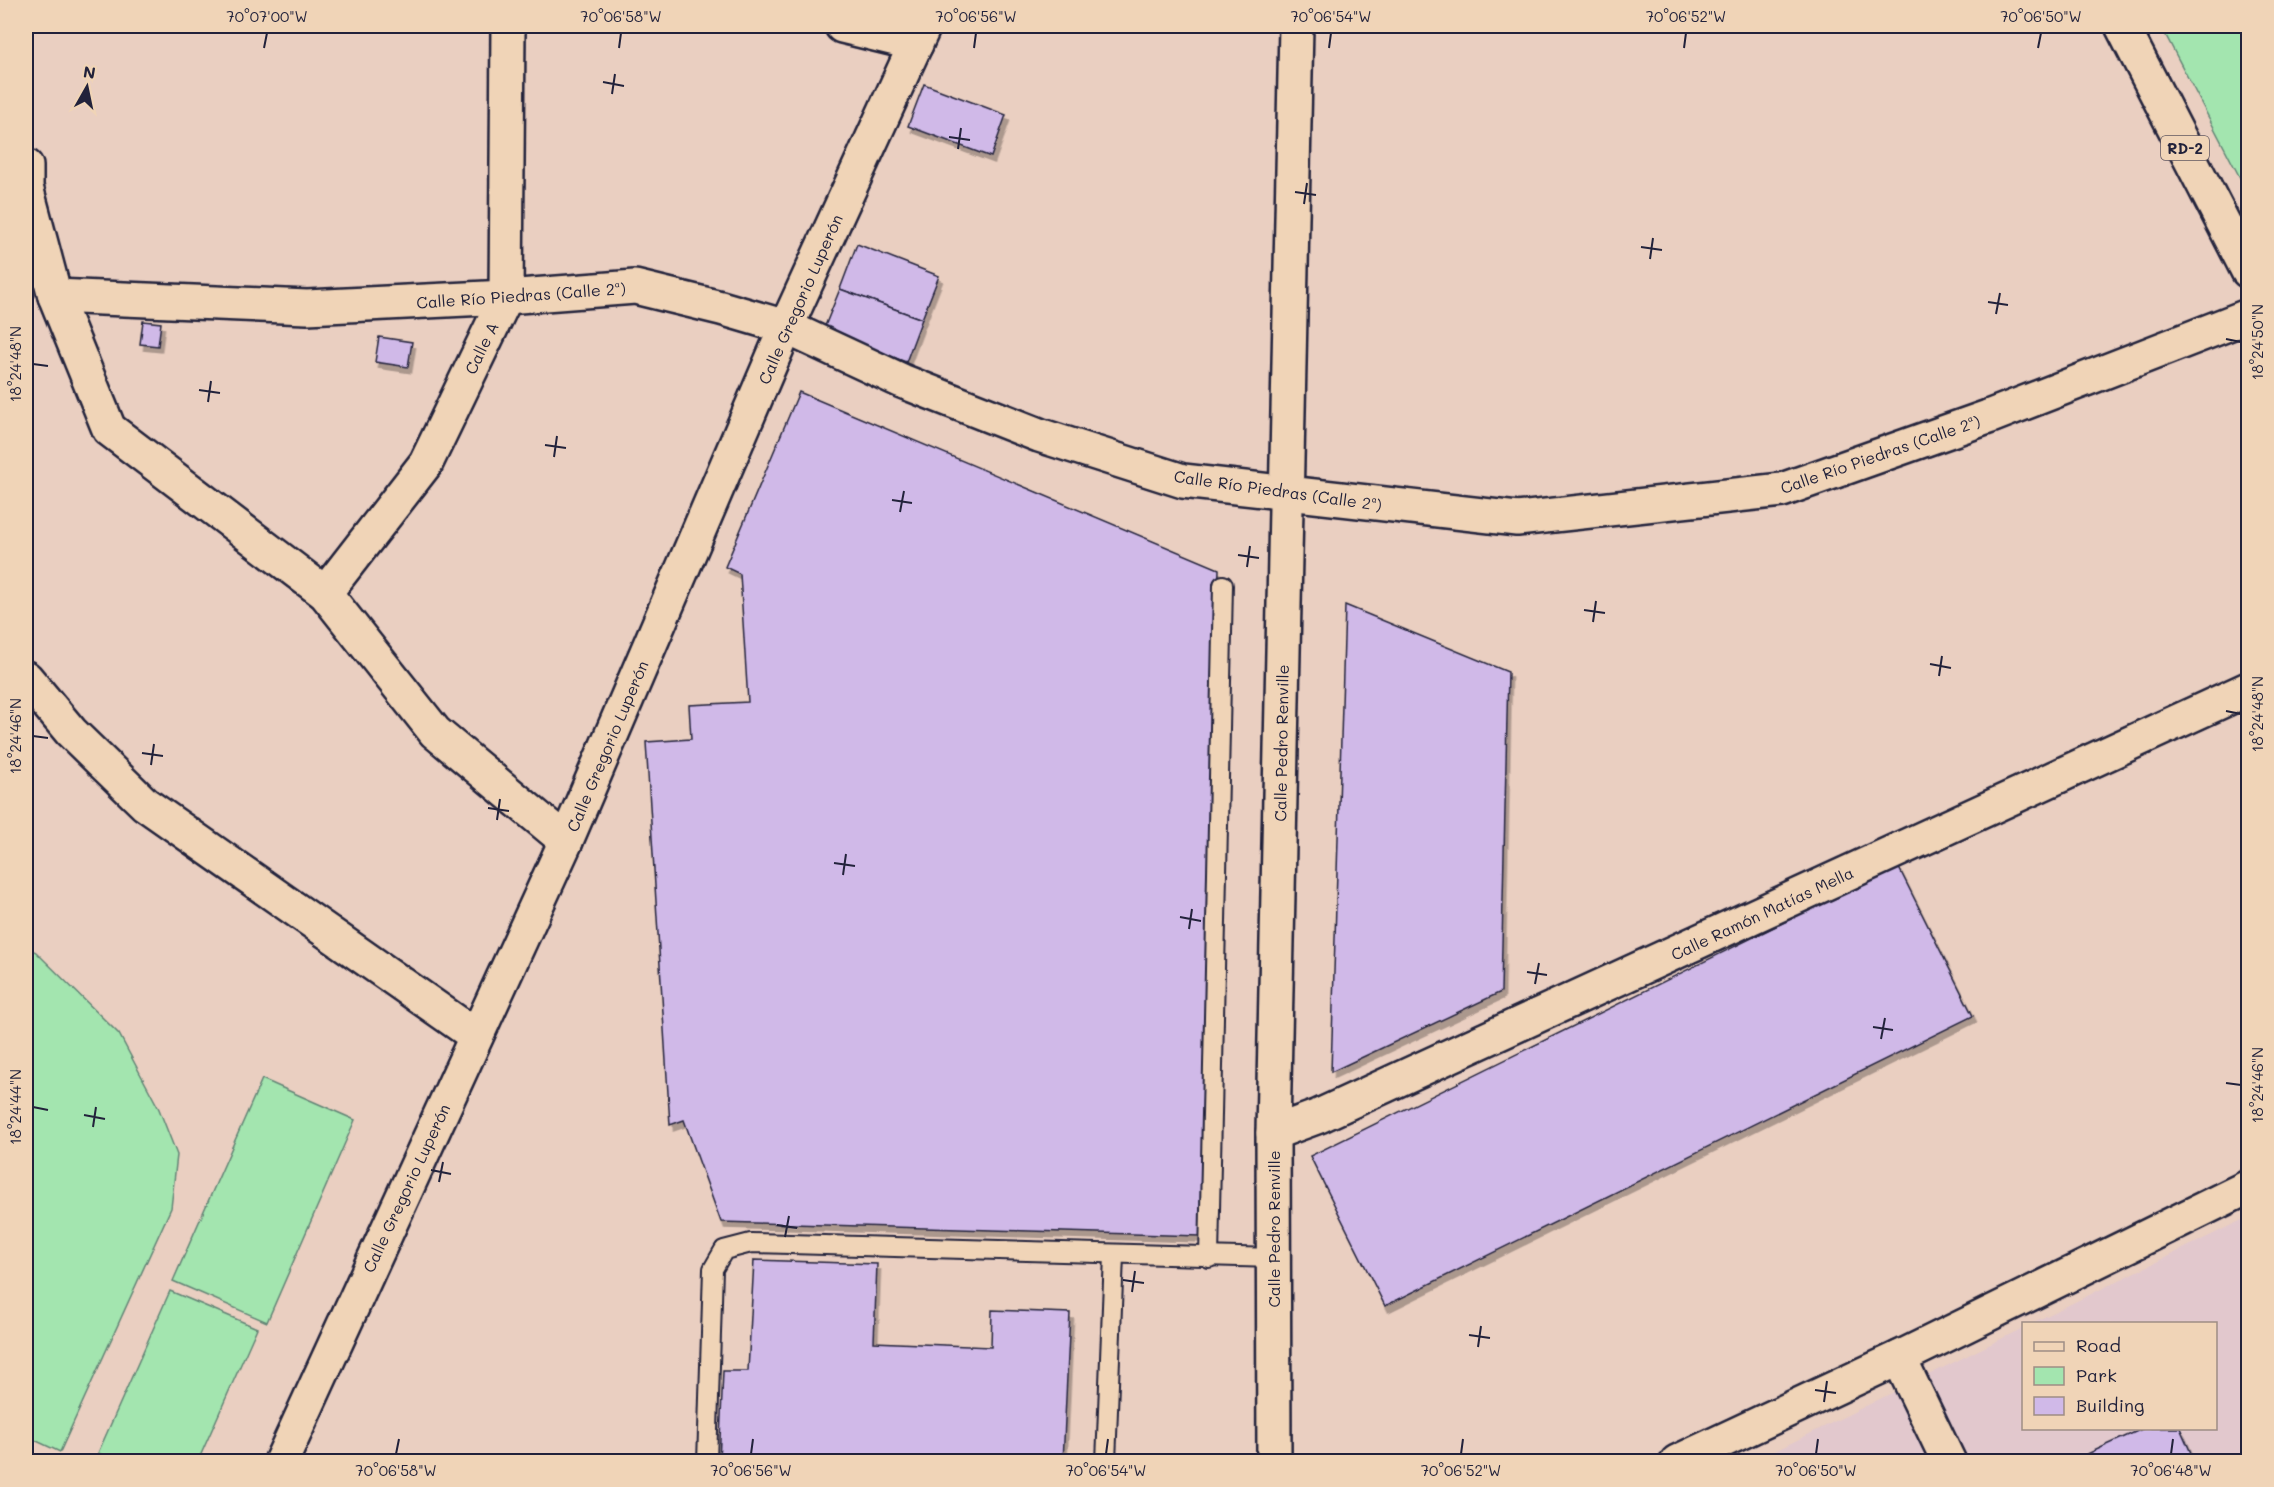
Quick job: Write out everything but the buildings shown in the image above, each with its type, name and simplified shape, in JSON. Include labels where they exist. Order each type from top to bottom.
[{"type":"street","name":"Calle A","points":[[324,593],[426,463],[506,297],[508,26]]},
{"type":"street","points":[[842,26],[920,35]]},
{"type":"street","name":"Calle Pedro Renville","points":[[1274,1461],[1273,1133],[1296,26]]},
{"type":"street","name":"RD-2","points":[[2122,26],[2248,271]]},
{"type":"street","name":"Calle Gregorio Luperón","points":[[281,1461],[566,841],[786,327],[920,35]]},
{"type":"street","points":[[26,166],[26,187],[55,296],[109,429],[324,593],[435,732],[566,841]]},
{"type":"street","name":"Calle Río Piedras (Calle 2ª)","points":[[55,296],[307,307],[506,297],[635,287],[786,327],[902,381],[1039,435],[1183,481],[1516,519],[1782,490],[1988,417],[2248,316]]},
{"type":"street","points":[[26,678],[71,732],[146,804],[476,1036]]},
{"type":"street","name":"Calle Ramón Matías Mella","points":[[1273,1133],[1319,1116],[2248,688]]},
{"type":"street","points":[[1677,1461],[1899,1358],[2248,1187]]},
{"type":"street","points":[[1899,1358],[1949,1461]]},
{"type":"lane","points":[[1209,1258],[1223,585]]},
{"type":"lane","points":[[707,1461],[713,1269],[724,1250],[751,1243],[1209,1258],[1274,1258]]},
{"type":"lane","points":[[1106,1461],[1114,1255]]},
{"type":"shaded area","points":[[2248,1217],[2248,1461],[1753,1462],[2022,1328],[2022,1430],[2217,1430],[2217,1322],[2034,1322]]},
{"type":"green space","points":[[2161,26],[2248,26],[2248,193]]},
{"type":"green space","points":[[26,947],[36,952],[119,1034],[159,1109],[177,1155],[171,1208],[60,1452],[26,1436]]},
{"type":"green space","points":[[262,1079],[355,1120],[267,1322],[173,1281]]},
{"type":"green space","points":[[170,1291],[257,1328],[198,1461],[118,1461],[98,1453]]}]
